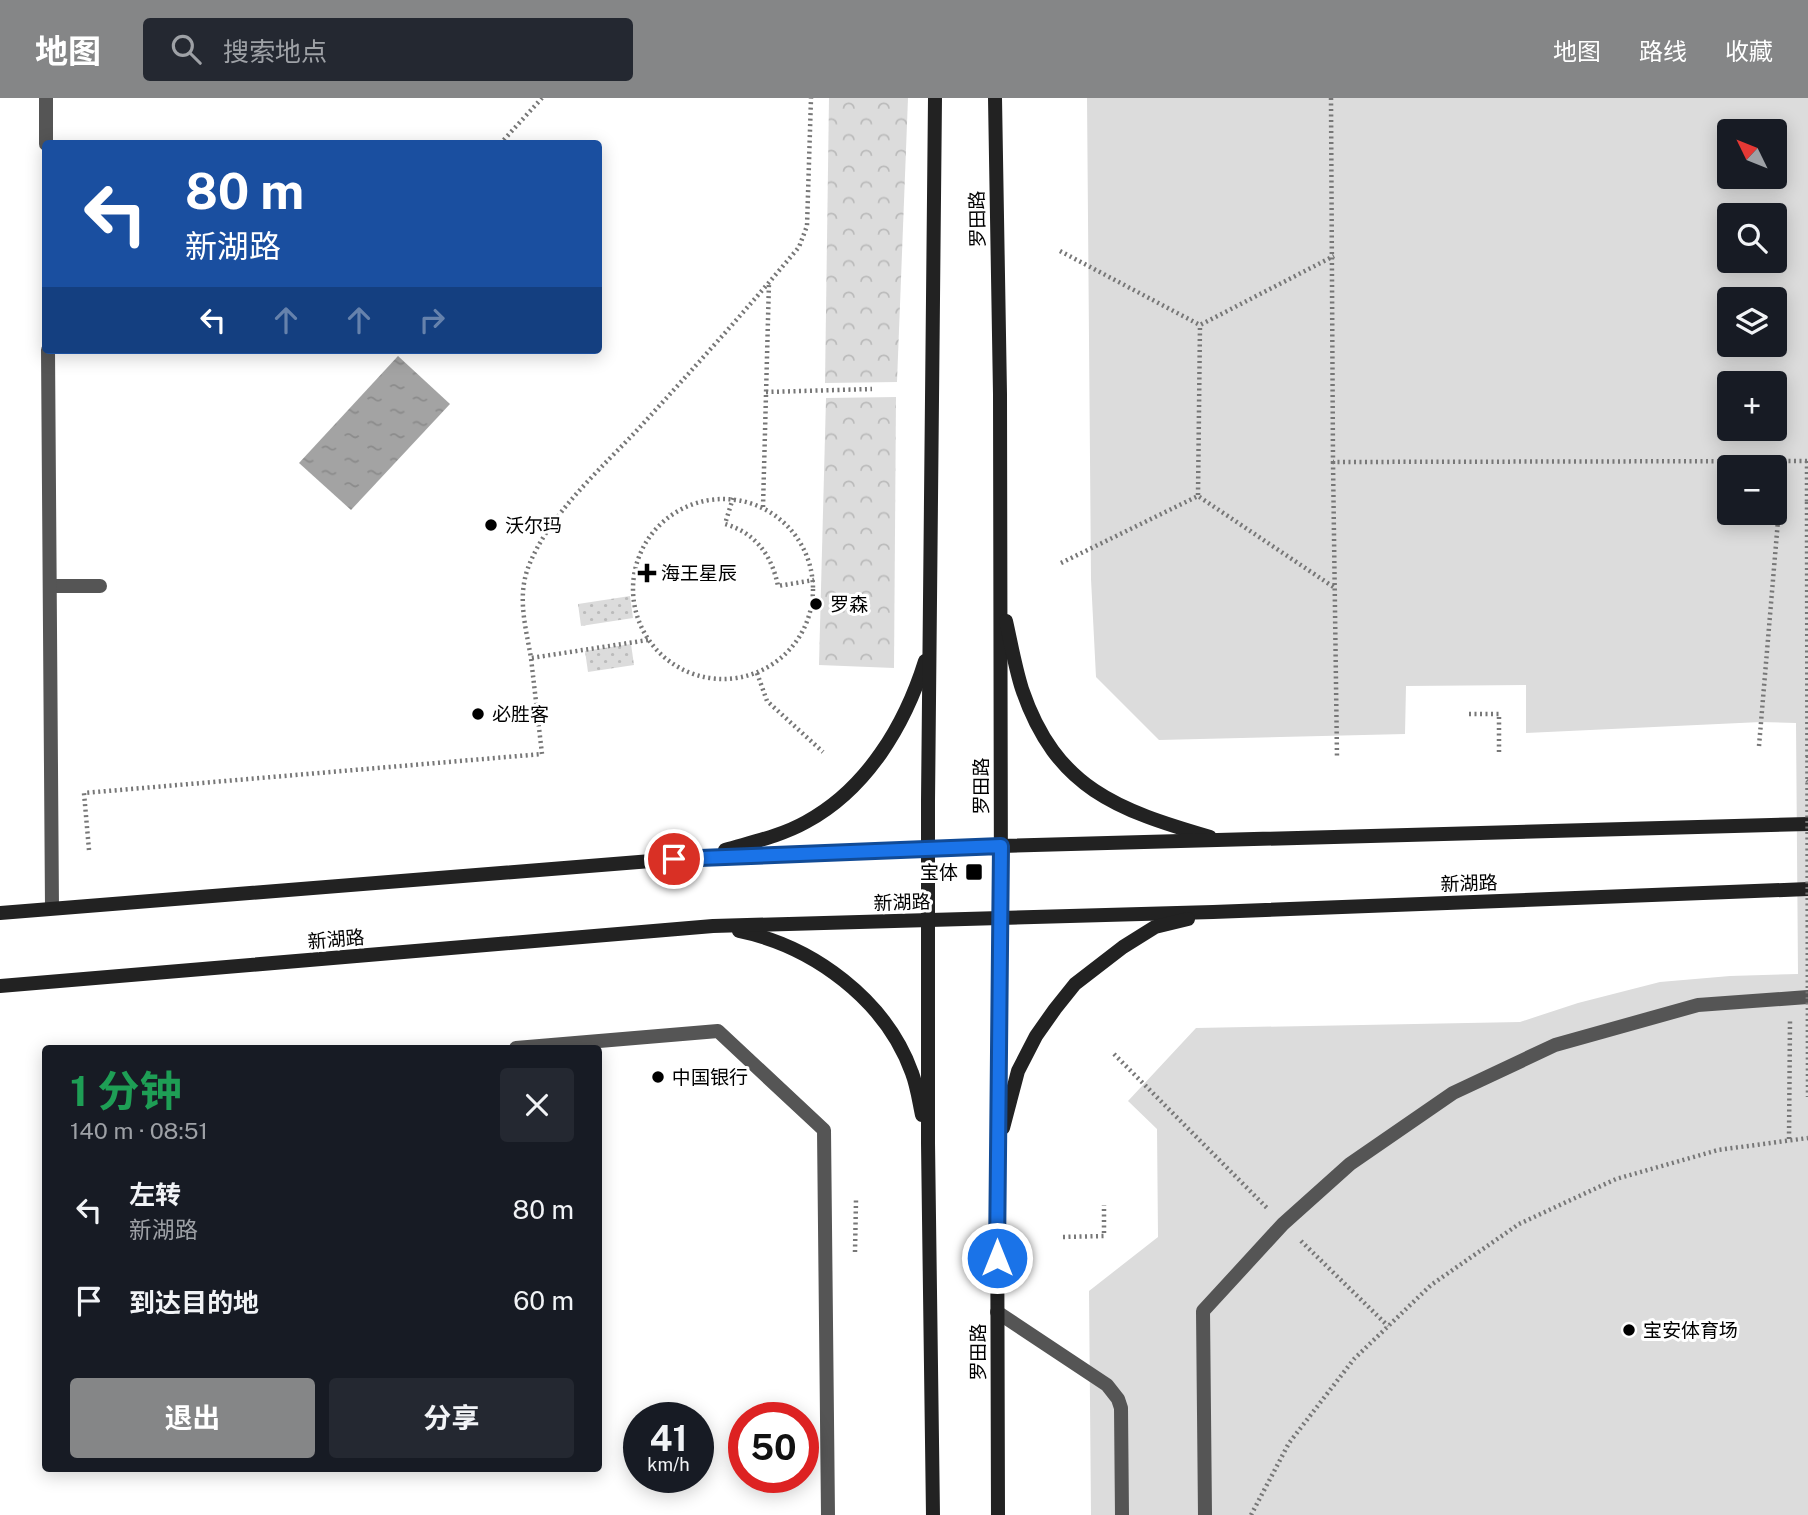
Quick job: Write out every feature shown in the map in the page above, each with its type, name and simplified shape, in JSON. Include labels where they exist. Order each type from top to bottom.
[{"type":"main road","points":[[933,1515],[928,920],[935,98]]},
{"type":"main road","name":"罗田路","points":[[995,98],[1000,394],[1001,846],[996,1149],[998,1515]]},
{"type":"main road","points":[[1000,594],[1022,689],[1049,745],[1064,765],[1098,794],[1128,810],[1225,841]]},
{"type":"main road","points":[[701,857],[769,838],[805,823],[834,805],[857,784],[894,732],[912,698],[929,647]]},
{"type":"main road","points":[[0,913],[701,857],[929,848],[1808,824]]},
{"type":"main road","name":"新湖路","points":[[0,986],[713,926],[1213,912],[1808,889]]},
{"type":"main road","points":[[996,1149],[1018,1071],[1042,1027],[1075,984],[1123,947],[1155,928],[1213,912]]},
{"type":"main road","points":[[713,926],[786,945],[837,975],[863,997],[900,1046],[913,1074],[928,1143]]},
{"type":"street","points":[[46,98],[46,140]]},
{"type":"street","points":[[48,354],[52,908]]},
{"type":"street","points":[[50,586],[100,586]]},
{"type":"street","points":[[1205,1515],[1203,1311],[1283,1224],[1350,1164],[1453,1093],[1555,1045],[1698,1005],[1808,997]]},
{"type":"street","points":[[552,1045],[718,1031],[824,1130],[828,1515]]},
{"type":"street","points":[[998,1312],[1113,1391],[1121,1408],[1122,1515]]},
{"type":"path","points":[[504,140],[542,98]]},
{"type":"path","points":[[89,850],[84,793],[542,754],[521,595],[527,569],[538,546],[565,508],[799,247],[807,226],[811,98]]},
{"type":"path","points":[[1331,98],[1338,757]]},
{"type":"path","points":[[1060,251],[1200,325]]},
{"type":"path","points":[[1200,325],[1334,256]]},
{"type":"path","points":[[763,507],[769,282]]},
{"type":"path","points":[[1198,496],[1200,325]]},
{"type":"path","points":[[766,392],[872,389]]},
{"type":"path","points":[[1333,462],[1717,461]]},
{"type":"path","points":[[1787,461],[1807,461],[1808,1097]]},
{"type":"path","points":[[1061,562],[1198,496]]},
{"type":"path","points":[[1198,496],[1335,588]]},
{"type":"path","points":[[733,498],[725,524],[737,528],[756,541],[771,559],[778,586],[814,580]]},
{"type":"path","points":[[733,498],[763,507],[788,524],[806,550],[814,580],[812,609],[801,636],[782,658],[757,673],[728,680],[699,678],[673,666],[648,640],[637,621],[631,592],[636,561],[651,534],[674,513],[702,500],[733,498]]},
{"type":"path","points":[[1759,746],[1778,525]]},
{"type":"path","points":[[531,658],[648,640]]},
{"type":"path","points":[[757,673],[767,701],[823,752]]},
{"type":"path","points":[[1469,714],[1499,713],[1499,753]]},
{"type":"path","points":[[1789,1139],[1790,997]]},
{"type":"path","points":[[1114,1054],[1388,1326]]},
{"type":"path","points":[[1251,1515],[1289,1443],[1354,1359],[1431,1285],[1519,1224],[1616,1179],[1718,1150],[1808,1138]]},
{"type":"path","points":[[855,1252],[856,1200]]},
{"type":"path","points":[[1063,1237],[1104,1236],[1104,1205]]},
{"type":"green space","points":[[829,98],[908,98],[897,382],[825,383]]},
{"type":"green space","points":[[1087,98],[1808,98],[1808,1515],[1091,1515],[1089,1291],[1158,1237],[1157,1129],[1128,1101],[1196,1028],[1520,1022],[1578,1003],[1660,982],[1798,974],[1796,723],[1761,722],[1526,733],[1526,685],[1406,686],[1405,734],[1159,740],[1096,677],[1091,579]]},
{"type":"green space","points":[[896,397],[894,668],[819,665],[826,398]]},
{"type":"green space","points":[[630,596],[633,618],[581,626],[578,604]]},
{"type":"green space","points":[[631,644],[634,665],[588,672],[585,651]]},
{"type":"water","points":[[398,356],[450,404],[351,510],[299,463]]},
{"type":"place","name":"沃尔玛","points":[[491,525]]},
{"type":"place","name":"海王星辰","points":[[647,573]]},
{"type":"place","name":"罗森","points":[[816,604]]},
{"type":"place","name":"必胜客","points":[[478,714]]},
{"type":"place","name":"宝体","points":[[974,872]]},
{"type":"place","name":"中国银行","points":[[658,1077]]},
{"type":"place","name":"宝安体育场","points":[[1629,1330]]},
{"type":"route","points":[[674,859],[1001,846],[997,1258]]}]
